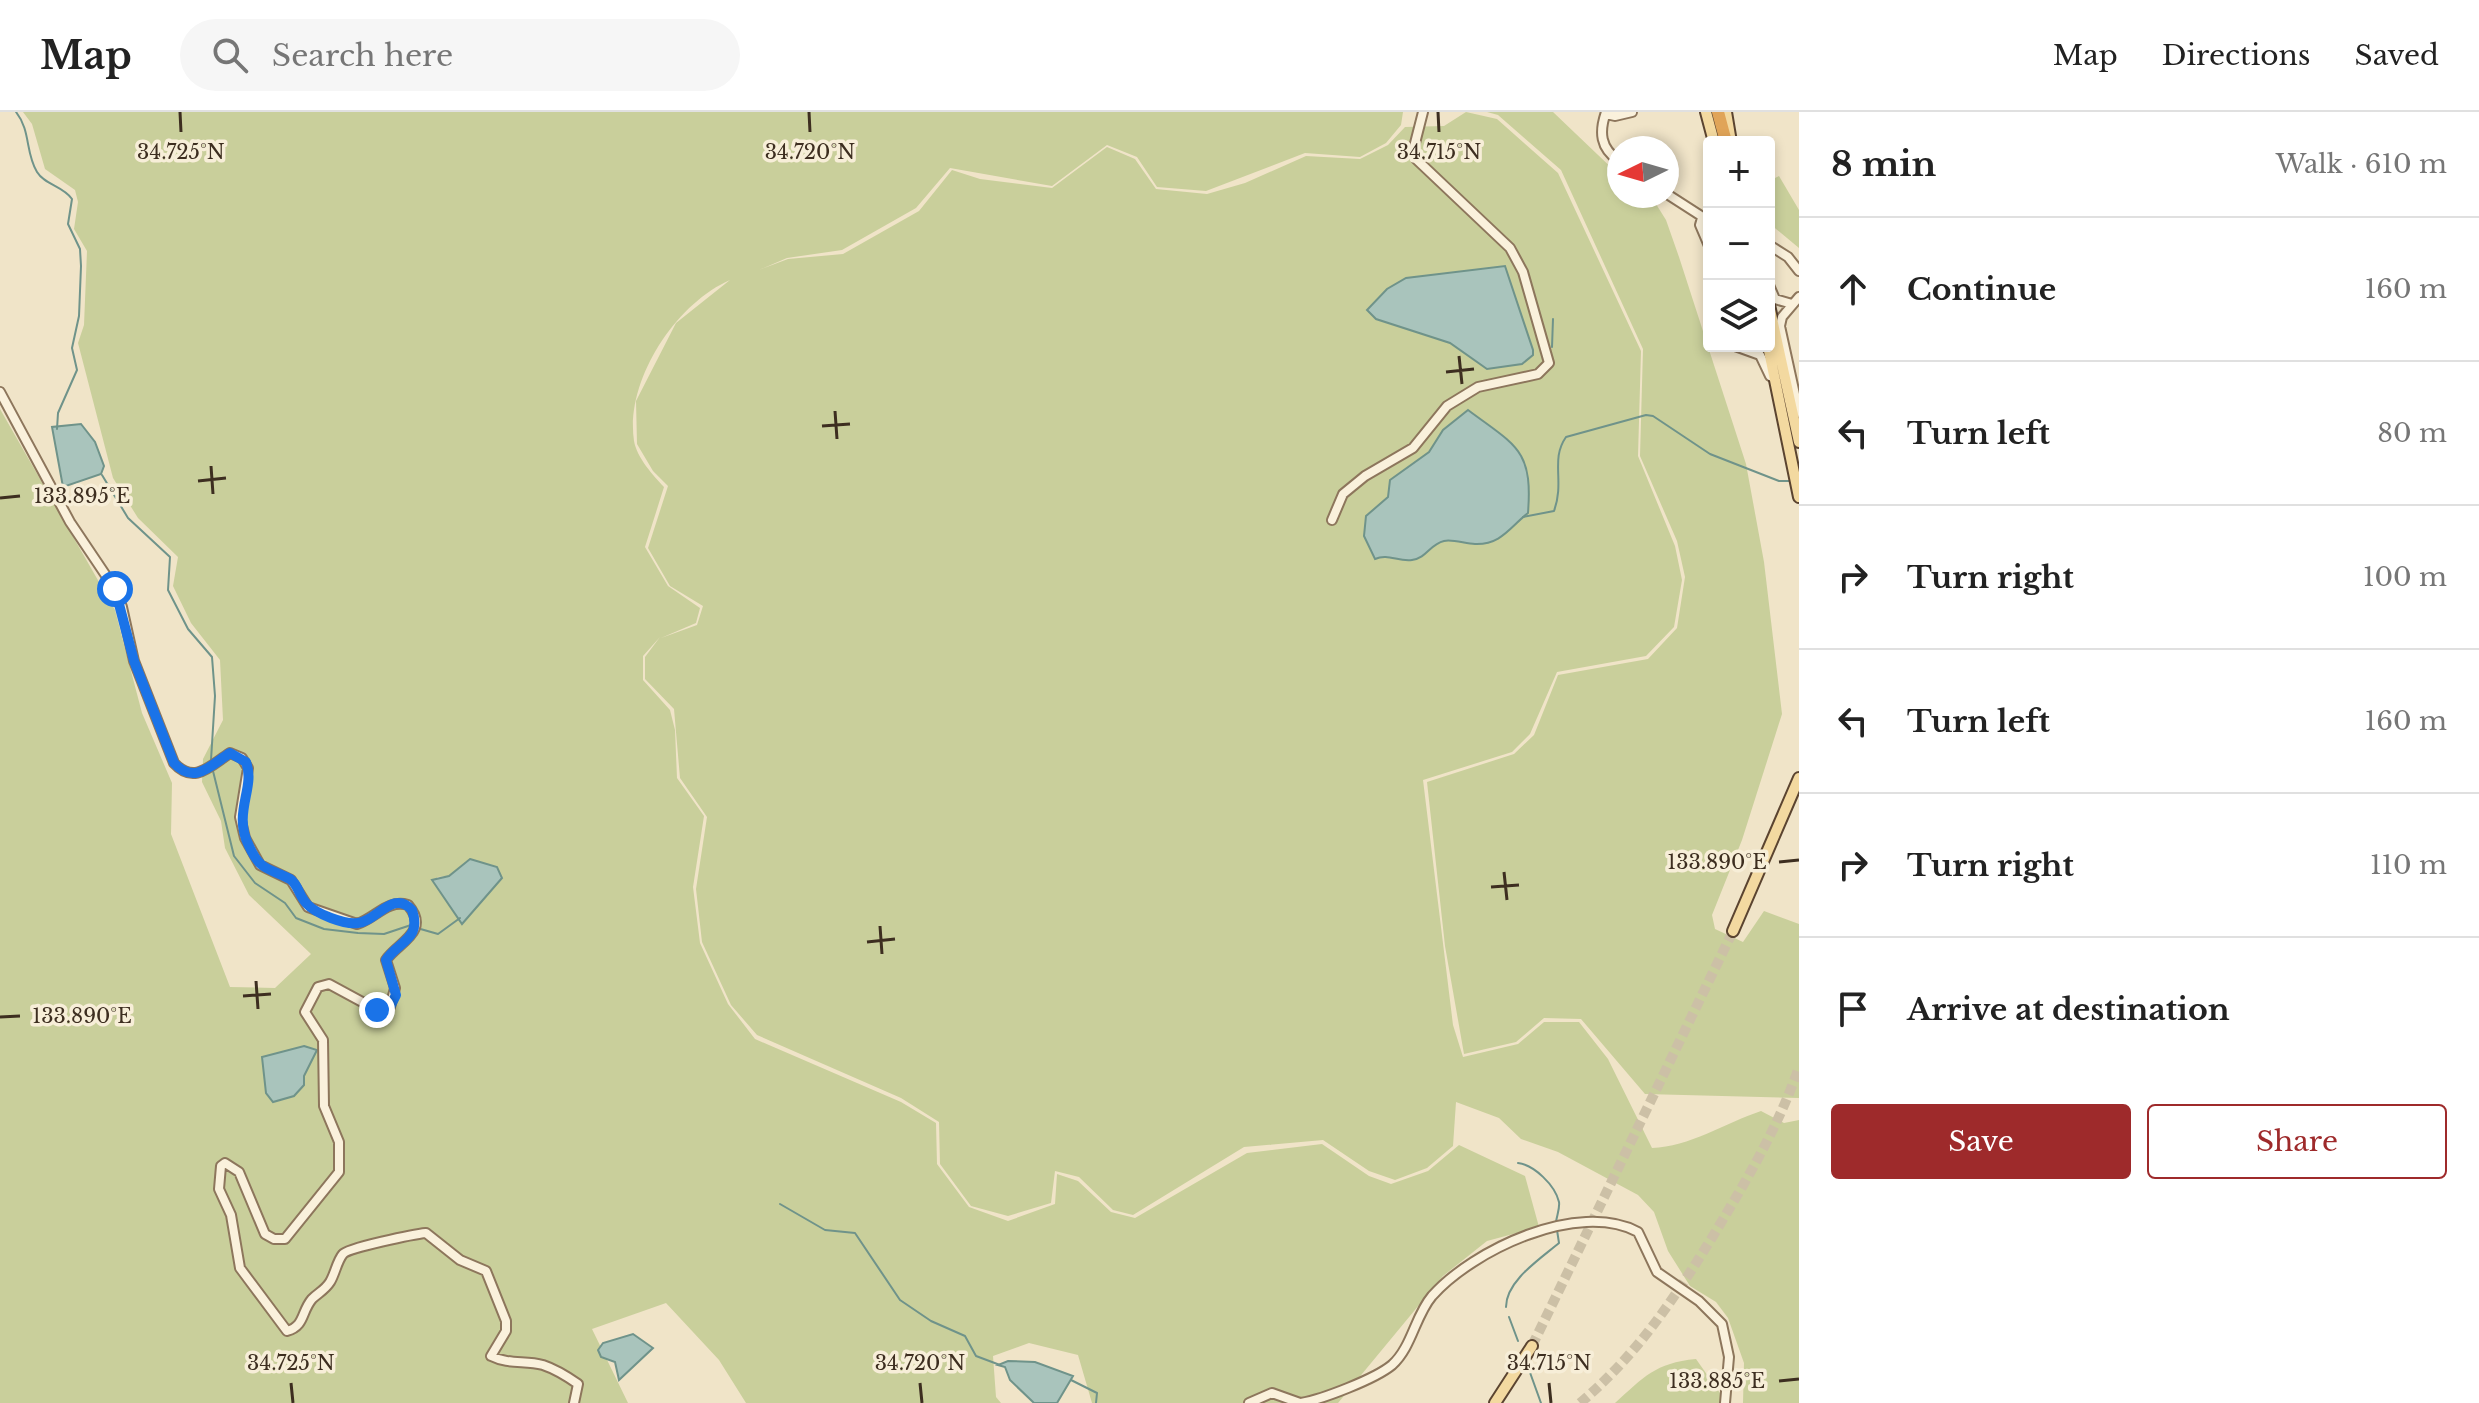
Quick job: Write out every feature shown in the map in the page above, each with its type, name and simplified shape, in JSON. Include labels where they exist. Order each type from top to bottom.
[{"type":"highway","points":[[1712,112],[1715,136]]},
{"type":"highway","points":[[1718,112],[1726,136]]},
{"type":"main road","points":[[1706,112],[1714,136]]},
{"type":"main road","points":[[1726,112],[1728,136]]},
{"type":"main road","points":[[1775,332],[1799,442]]},
{"type":"main road","points":[[1769,352],[1799,497]]},
{"type":"main road","points":[[1733,931],[1799,778]]},
{"type":"main road","points":[[1495,1403],[1532,1346]]},
{"type":"street","points":[[1332,520],[1343,494],[1365,476],[1413,448],[1447,406],[1478,387],[1538,374],[1549,363],[1523,272],[1510,248],[1416,159],[1413,151],[1423,112]]},
{"type":"street","points":[[1607,149],[1600,134],[1606,113],[1615,116],[1632,112]]},
{"type":"street","points":[[1679,202],[1703,219]]},
{"type":"street","points":[[1775,248],[1799,271]]},
{"type":"street","points":[[1775,299],[1796,300]]},
{"type":"street","points":[[1795,421],[1796,399],[1780,326],[1782,317],[1796,300]]},
{"type":"street","points":[[1757,352],[1768,367],[1783,415]]},
{"type":"street","points":[[0,392],[78,535],[115,589],[134,661],[170,756],[184,774],[199,774],[230,753],[246,762],[248,778],[240,817],[245,838],[260,865],[291,880],[308,907],[357,924],[390,905],[401,903],[412,910],[415,926],[412,937],[386,960],[395,988],[390,1007],[377,1010],[329,984],[318,987],[305,1012],[323,1040],[324,1106],[341,1155],[337,1179],[296,1229],[285,1239],[274,1239],[265,1234],[239,1172],[225,1163],[221,1166],[219,1189],[231,1215],[240,1268],[287,1331],[296,1329],[303,1321],[311,1300],[332,1279],[343,1253],[353,1246],[376,1246],[408,1234],[426,1233],[460,1260],[486,1271],[506,1321],[506,1331],[491,1356],[504,1363],[542,1365],[570,1379],[578,1384],[574,1403]]},
{"type":"street","points":[[1249,1403],[1272,1393],[1301,1403],[1394,1363],[1430,1299],[1474,1259],[1552,1228],[1582,1222],[1638,1232],[1657,1272],[1712,1312],[1727,1339],[1725,1403]]},
{"type":"green space","points":[[23,112],[1403,112],[1401,125],[1386,143],[1360,157],[1305,153],[1206,191],[1157,187],[1137,157],[1107,145],[1052,186],[950,168],[916,208],[842,250],[787,258],[759,270],[788,259],[843,254],[919,211],[952,170],[980,179],[1052,188],[1107,147],[1135,159],[1156,189],[1207,194],[1245,183],[1306,156],[1360,159],[1388,145],[1405,127],[1444,126],[1466,112],[1497,119],[1558,173],[1641,351],[1638,456],[1675,546],[1682,580],[1674,627],[1646,656],[1557,672],[1530,734],[1512,752],[1423,780],[1453,1025],[1463,1057],[1518,1044],[1544,1022],[1579,1022],[1608,1059],[1652,1148],[1693,1139],[1761,1111],[1784,1123],[1799,1120],[1799,1403],[1743,1403],[1744,1363],[1728,1318],[1716,1302],[1690,1286],[1668,1251],[1654,1212],[1638,1195],[1558,1152],[1521,1139],[1499,1118],[1456,1102],[1453,1146],[1427,1168],[1395,1180],[1369,1171],[1323,1140],[1244,1147],[1133,1215],[1113,1210],[1079,1177],[1055,1171],[1051,1203],[1008,1216],[971,1206],[940,1164],[939,1122],[901,1098],[757,1035],[731,1005],[702,942],[696,889],[707,817],[680,778],[674,709],[645,679],[645,657],[660,637],[643,656],[643,680],[670,710],[675,730],[677,778],[704,816],[693,887],[700,943],[728,1004],[755,1039],[901,1102],[936,1123],[937,1164],[969,1207],[1008,1221],[1055,1204],[1057,1174],[1078,1181],[1111,1212],[1135,1218],[1247,1153],[1322,1144],[1369,1176],[1391,1184],[1428,1171],[1459,1145],[1525,1176],[1539,1227],[1487,1241],[1443,1276],[1338,1403],[1092,1403],[1078,1355],[1029,1343],[993,1356],[996,1397],[1001,1403],[746,1403],[719,1360],[666,1303],[592,1329],[628,1403],[0,1403],[0,409],[115,610],[142,713],[172,783],[171,834],[230,987],[275,988],[311,954],[249,895],[225,848],[221,821],[202,782],[203,759],[223,720],[220,660],[191,623],[173,586],[178,557],[138,518],[113,478],[78,343],[84,325],[87,251],[74,229],[78,202],[75,190],[45,169],[32,124]],"holes":[[[730,280],[676,323],[636,400],[646,370],[673,326],[691,307],[710,291]],[[636,402],[637,444],[653,471],[668,486],[648,548],[670,586],[703,606],[697,625],[661,638],[696,623],[700,608],[668,586],[645,547],[664,487],[638,454],[633,418]],[[470,860],[492,865],[462,924],[437,877],[450,876]],[[304,1046],[310,1063],[294,1096],[273,1102],[266,1093],[262,1057]]]},
{"type":"green space","points":[[1487,112],[1553,112],[1607,164],[1607,208],[1658,208],[1666,220],[1703,331],[1703,352],[1710,352],[1746,464],[1764,562],[1782,714],[1742,840],[1712,915],[1715,929],[1743,942],[1764,911],[1799,924],[1799,1098],[1645,1094],[1581,1019],[1544,1018],[1516,1042],[1464,1054],[1445,946],[1427,782],[1514,754],[1534,735],[1558,675],[1648,659],[1677,628],[1685,577],[1677,541],[1640,456],[1643,349],[1561,170],[1498,115]]},
{"type":"green space","points":[[1779,176],[1799,210],[1799,248],[1775,228],[1775,178]]},
{"type":"green space","points":[[1696,1359],[1727,1403],[1615,1403],[1660,1368]]},
{"type":"water","points":[[1505,266],[1533,350],[1533,355],[1522,364],[1487,369],[1450,343],[1376,319],[1367,310],[1387,289],[1406,278]]},
{"type":"water","points":[[1468,410],[1518,451],[1527,475],[1528,513],[1492,542],[1444,541],[1417,559],[1375,559],[1364,536],[1366,516],[1388,497],[1390,480],[1429,452],[1443,430]]},
{"type":"water","points":[[81,424],[95,442],[104,466],[101,474],[63,487],[52,427]]},
{"type":"water","points":[[470,859],[497,867],[502,878],[462,924],[432,880],[449,876]]},
{"type":"water","points":[[304,1046],[317,1050],[304,1076],[304,1085],[294,1096],[273,1102],[266,1093],[262,1057]]},
{"type":"water","points":[[633,1334],[653,1348],[619,1380],[615,1362],[601,1357],[598,1350],[603,1343]]},
{"type":"water","points":[[1008,1361],[1035,1362],[1073,1376],[1057,1403],[1034,1403],[1010,1380],[1005,1367],[998,1365]]},
{"type":"waterway","points":[[16,112],[24,127],[37,172],[72,199],[68,224],[80,249],[79,316],[72,348],[77,370],[58,413],[57,429]]},
{"type":"waterway","points":[[1552,347],[1553,319]]},
{"type":"waterway","points":[[1523,517],[1554,511],[1559,454],[1566,437],[1646,415],[1653,416],[1710,454],[1779,481],[1789,481]]},
{"type":"waterway","points":[[102,475],[128,518],[170,557],[168,590],[188,629],[212,657],[215,696],[211,760]]},
{"type":"waterway","points":[[213,771],[234,856],[255,883],[285,903],[296,918],[324,929],[358,933],[384,934],[411,925]]},
{"type":"waterway","points":[[417,928],[438,934],[460,918]]},
{"type":"waterway","points":[[1518,1163],[1537,1172],[1553,1189],[1559,1204],[1556,1222]]},
{"type":"waterway","points":[[780,1204],[825,1230],[855,1233],[900,1300],[931,1321],[965,1336],[976,1356],[1000,1365]]},
{"type":"waterway","points":[[1506,1307],[1507,1297],[1518,1280],[1559,1243],[1557,1230]]},
{"type":"waterway","points":[[1509,1317],[1518,1341]]},
{"type":"waterway","points":[[1528,1367],[1541,1403]]},
{"type":"waterway","points":[[1071,1380],[1097,1393],[1096,1403]]},
{"type":"tunnel","points":[[1532,1346],[1733,931]]},
{"type":"tunnel","points":[[1580,1403],[1637,1346],[1684,1282],[1760,1154],[1799,1067]]},
{"type":"route","points":[[115,589],[134,661],[151,701],[162,739],[174,763],[184,774],[192,775],[199,774],[230,753],[236,753],[246,762],[248,778],[240,817],[245,838],[260,865],[297,885],[308,907],[350,923],[363,922],[390,905],[401,903],[412,910],[415,919],[412,937],[389,954],[386,960],[396,995],[385,1011],[377,1010]]}]
